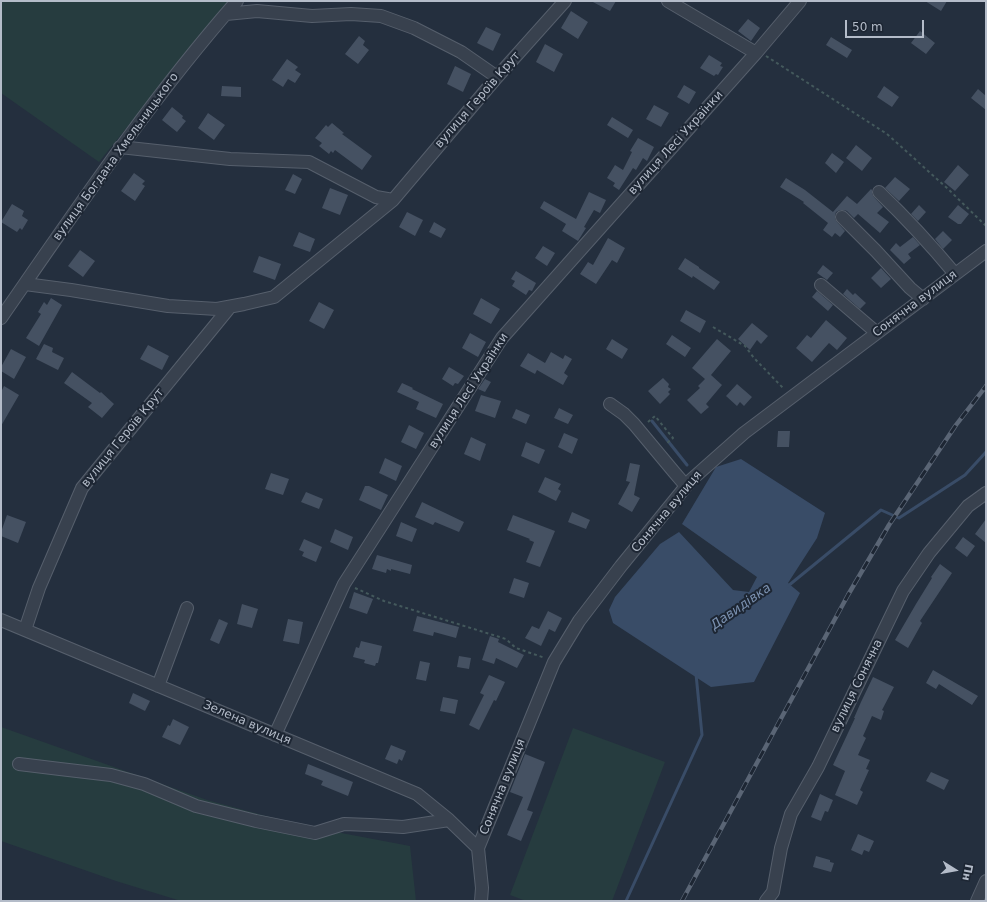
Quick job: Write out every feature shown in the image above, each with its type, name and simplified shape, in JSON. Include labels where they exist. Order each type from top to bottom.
[{"type":"street","name":"вулиця Богдана Хмельницького","points":[[1,318],[120,147],[172,79],[237,1]]},
{"type":"street","name":"вулиця Героїв Крут","points":[[25,284],[168,306],[217,309],[274,297],[393,200],[497,77],[565,1]]},
{"type":"street","points":[[668,1],[758,53]]},
{"type":"street","name":"вулиця Лесі Українки","points":[[275,735],[344,584],[502,338],[758,53],[800,1]]},
{"type":"street","points":[[226,14],[256,11],[312,16],[351,14],[381,16],[414,28],[461,52],[497,77]]},
{"type":"street","points":[[120,147],[230,159],[309,162],[376,197],[393,200]]},
{"type":"street","points":[[879,192],[928,242],[955,274]]},
{"type":"street","points":[[842,217],[876,250],[910,288],[923,298]]},
{"type":"street","name":"Сонячна вулиця","points":[[478,848],[554,662],[579,621],[621,566],[691,480],[744,433],[986,251]]},
{"type":"street","points":[[821,285],[877,333]]},
{"type":"street","name":"вулиця Героїв Крут","points":[[25,630],[39,588],[82,488],[230,307]]},
{"type":"street","points":[[610,404],[624,414],[634,424],[686,486]]},
{"type":"street","name":"вулиця Сонячна","points":[[766,901],[773,892],[781,848],[791,814],[818,767],[903,592],[928,553],[968,506],[986,493]]},
{"type":"street","points":[[158,686],[187,608]]},
{"type":"street","name":"Зелена вулиця","points":[[1,620],[417,794],[449,820],[478,848]]},
{"type":"street","points":[[19,764],[111,775],[144,784],[196,806],[256,821],[315,833],[344,824],[370,824],[403,827],[449,820]]},
{"type":"street","points":[[478,848],[482,888],[481,901]]},
{"type":"street","points":[[977,901],[986,881]]},
{"type":"path","points":[[758,53],[887,134],[947,188],[986,226]]},
{"type":"path","points":[[713,327],[745,346],[773,378],[793,396]]},
{"type":"path","points":[[344,584],[384,601],[506,639],[516,648],[554,662]]},
{"type":"green space","points":[[1,1],[229,1],[99,162],[1,93]]},
{"type":"green space","points":[[1,727],[207,800],[299,825],[410,846],[416,901],[181,901],[116,881],[1,841]]},
{"type":"green space","points":[[573,728],[665,762],[612,901],[526,901],[510,895]]},
{"type":"water","points":[[741,459],[825,513],[817,538],[788,583],[800,593],[754,682],[711,687],[613,623],[609,610],[615,597],[660,544],[679,532],[733,590],[749,592],[757,577],[682,524],[716,467]]},
{"type":"building","points":[[591,1],[616,1],[610,11]]},
{"type":"building","points":[[925,1],[947,1],[941,11]]},
{"type":"building","points":[[571,11],[588,22],[578,39],[561,28]]},
{"type":"building","points":[[748,19],[760,28],[751,41],[738,31]]},
{"type":"building","points":[[486,27],[501,34],[493,51],[477,43]]},
{"type":"building","points":[[920,31],[935,43],[926,54],[911,43]]},
{"type":"building","points":[[359,36],[365,41],[363,45],[369,50],[358,64],[345,54]]},
{"type":"building","points":[[831,37],[852,50],[847,58],[826,45]]},
{"type":"building","points":[[545,44],[563,54],[554,72],[536,62]]},
{"type":"building","points":[[709,55],[722,63],[720,66],[723,67],[718,75],[716,74],[714,76],[700,68]]},
{"type":"building","points":[[287,59],[298,67],[295,70],[301,74],[295,83],[288,79],[283,87],[272,80]]},
{"type":"building","points":[[455,66],[471,74],[463,92],[447,84]]},
{"type":"building","points":[[684,85],[696,92],[689,104],[677,97]]},
{"type":"building","points":[[222,86],[241,87],[241,97],[221,96]]},
{"type":"building","points":[[884,86],[899,97],[892,107],[877,97]]},
{"type":"building","points":[[978,89],[986,96],[986,110],[971,98]]},
{"type":"building","points":[[654,105],[669,113],[661,127],[646,119]]},
{"type":"building","points":[[172,107],[183,116],[182,118],[186,121],[177,132],[162,120]]},
{"type":"building","points":[[208,113],[225,125],[214,140],[198,128]]},
{"type":"building","points":[[612,117],[633,130],[628,138],[607,125]]},
{"type":"building","points":[[332,123],[344,133],[342,134],[372,156],[362,170],[335,150],[333,153],[331,151],[329,154],[319,146],[322,143],[315,138],[326,125],[328,127]]},
{"type":"building","points":[[638,138],[654,147],[647,161],[643,158],[636,170],[633,168],[619,190],[613,186],[615,183],[607,178],[615,165],[623,170],[632,152],[630,151]]},
{"type":"building","points":[[856,145],[872,158],[862,171],[846,158]]},
{"type":"building","points":[[832,153],[844,162],[836,173],[825,163]]},
{"type":"building","points":[[958,165],[969,175],[955,191],[944,182]]},
{"type":"building","points":[[134,173],[145,181],[142,184],[145,186],[135,201],[121,191]]},
{"type":"building","points":[[293,174],[302,179],[295,194],[285,190]]},
{"type":"building","points":[[895,177],[910,189],[899,201],[885,188]]},
{"type":"building","points":[[786,178],[805,190],[833,212],[847,196],[857,204],[871,189],[874,197],[883,207],[877,213],[889,222],[880,233],[858,214],[854,218],[847,211],[840,210],[836,212],[835,219],[845,231],[840,237],[835,233],[832,237],[823,230],[828,223],[803,203],[804,202],[780,187]]},
{"type":"building","points":[[330,188],[348,195],[340,215],[322,208]]},
{"type":"building","points":[[589,192],[606,200],[600,213],[594,210],[578,241],[562,231],[566,224],[540,208],[544,201],[576,219]]},
{"type":"building","points":[[12,204],[24,211],[22,216],[28,220],[22,230],[20,228],[17,232],[1,222]]},
{"type":"building","points":[[919,205],[926,212],[918,221],[911,214]]},
{"type":"building","points":[[958,205],[969,214],[961,224],[958,224],[948,217]]},
{"type":"building","points":[[407,212],[423,220],[415,236],[399,227]]},
{"type":"building","points":[[434,222],[446,229],[441,238],[429,232]]},
{"type":"building","points":[[943,231],[952,240],[943,249],[935,239]]},
{"type":"building","points":[[299,232],[315,239],[310,252],[293,246]]},
{"type":"building","points":[[913,237],[920,245],[908,254],[911,258],[904,264],[890,250],[896,243],[900,247]]},
{"type":"building","points":[[608,238],[625,248],[617,263],[612,260],[596,284],[580,274],[588,262],[593,265]]},
{"type":"building","points":[[543,246],[555,253],[547,266],[535,258]]},
{"type":"building","points":[[80,250],[95,261],[83,277],[68,266]]},
{"type":"building","points":[[259,256],[281,264],[275,280],[253,272]]},
{"type":"building","points":[[685,258],[720,282],[714,290],[693,276],[692,278],[678,269]]},
{"type":"building","points":[[823,265],[833,273],[827,280],[817,273]]},
{"type":"building","points":[[881,268],[891,279],[881,288],[871,278]]},
{"type":"building","points":[[516,271],[536,283],[532,291],[529,290],[526,295],[512,286],[515,281],[511,279]]},
{"type":"building","points":[[847,289],[853,295],[855,293],[866,303],[860,309],[843,294]]},
{"type":"building","points":[[817,291],[833,305],[828,311],[812,297]]},
{"type":"building","points":[[51,298],[62,305],[39,346],[26,338],[41,314],[38,312],[44,302],[47,305]]},
{"type":"building","points":[[481,298],[500,309],[491,324],[473,314]]},
{"type":"building","points":[[319,302],[334,310],[324,329],[309,321]]},
{"type":"building","points":[[686,310],[706,321],[700,333],[680,321]]},
{"type":"building","points":[[826,320],[847,338],[837,350],[829,343],[812,362],[796,348],[807,335],[811,338]]},
{"type":"building","points":[[752,323],[768,336],[761,344],[757,340],[750,350],[738,339]]},
{"type":"building","points":[[470,333],[486,342],[478,357],[462,348]]},
{"type":"building","points":[[672,335],[691,348],[685,357],[666,344]]},
{"type":"building","points":[[612,339],[628,349],[622,359],[606,349]]},
{"type":"building","points":[[717,339],[731,351],[711,375],[722,385],[706,404],[709,407],[701,414],[687,400],[700,388],[698,386],[705,379],[692,368]]},
{"type":"building","points":[[44,344],[53,348],[52,352],[64,358],[58,370],[36,359]]},
{"type":"building","points":[[148,345],[169,356],[162,370],[140,359]]},
{"type":"building","points":[[11,349],[26,357],[14,379],[1,371],[1,367]]},
{"type":"building","points":[[551,352],[563,359],[565,355],[572,359],[564,373],[568,376],[563,385],[537,370],[535,374],[520,366],[528,353],[545,363]]},
{"type":"building","points":[[449,367],[464,376],[458,384],[455,383],[453,386],[442,379]]},
{"type":"building","points":[[72,372],[100,393],[101,392],[114,404],[102,418],[88,407],[92,403],[64,383]]},
{"type":"building","points":[[663,378],[669,384],[668,387],[671,389],[668,392],[670,394],[660,404],[648,391]]},
{"type":"building","points":[[485,379],[491,382],[485,392],[478,389]]},
{"type":"building","points":[[402,383],[443,404],[436,418],[416,409],[419,402],[397,392]]},
{"type":"building","points":[[737,384],[752,397],[744,406],[740,402],[737,406],[726,396]]},
{"type":"building","points":[[4,386],[19,395],[1,426],[1,392]]},
{"type":"building","points":[[481,395],[501,401],[495,418],[475,411]]},
{"type":"building","points":[[559,408],[573,415],[568,424],[554,418]]},
{"type":"building","points":[[516,409],[530,415],[526,424],[512,418]]},
{"type":"building","points":[[409,425],[424,433],[416,449],[401,442]]},
{"type":"building","points":[[778,431],[790,431],[789,447],[777,447]]},
{"type":"building","points":[[564,433],[578,439],[572,454],[558,447]]},
{"type":"building","points":[[471,437],[486,444],[480,461],[464,454]]},
{"type":"building","points":[[526,442],[545,450],[539,464],[521,456]]},
{"type":"building","points":[[385,458],[402,466],[396,481],[379,473]]},
{"type":"building","points":[[630,463],[640,465],[634,495],[640,498],[632,512],[618,504],[630,482],[626,481]]},
{"type":"building","points":[[271,473],[289,479],[283,495],[265,489]]},
{"type":"building","points":[[545,477],[561,484],[558,489],[561,491],[556,501],[538,492]]},
{"type":"building","points":[[365,486],[369,486],[388,495],[381,510],[359,500]]},
{"type":"building","points":[[306,492],[323,499],[319,509],[301,502]]},
{"type":"building","points":[[422,502],[464,522],[459,532],[435,522],[433,525],[415,517]]},
{"type":"building","points":[[572,512],[590,520],[586,529],[568,522]]},
{"type":"building","points":[[7,515],[26,522],[18,543],[1,536]]},
{"type":"building","points":[[513,515],[555,531],[540,567],[526,562],[534,542],[507,530]]},
{"type":"building","points":[[986,519],[986,543],[975,534]]},
{"type":"building","points":[[401,522],[417,529],[412,542],[396,536]]},
{"type":"building","points":[[335,529],[353,537],[348,550],[330,542]]},
{"type":"building","points":[[963,537],[975,546],[967,557],[955,548]]},
{"type":"building","points":[[304,539],[322,547],[316,562],[302,556],[304,552],[299,550]]},
{"type":"building","points":[[377,555],[412,565],[410,574],[391,569],[391,571],[387,569],[386,573],[372,569]]},
{"type":"building","points":[[940,564],[952,573],[920,621],[922,623],[908,648],[895,640]]},
{"type":"building","points":[[514,578],[529,583],[524,598],[509,593]]},
{"type":"building","points":[[354,592],[373,599],[367,614],[349,608]]},
{"type":"building","points":[[242,604],[258,609],[252,628],[237,624]]},
{"type":"building","points":[[548,611],[562,618],[555,632],[549,629],[541,646],[525,638],[532,626],[539,629]]},
{"type":"building","points":[[417,616],[459,627],[456,638],[434,632],[433,636],[413,631]]},
{"type":"building","points":[[219,619],[228,623],[219,644],[210,640]]},
{"type":"building","points":[[288,619],[303,622],[299,644],[283,641]]},
{"type":"building","points":[[490,636],[499,639],[498,642],[524,655],[517,668],[496,658],[494,664],[482,660]]},
{"type":"building","points":[[361,641],[382,646],[378,663],[376,663],[375,666],[364,663],[365,660],[353,657],[356,647],[359,648]]},
{"type":"building","points":[[459,656],[471,658],[469,669],[457,667]]},
{"type":"building","points":[[420,661],[430,663],[426,681],[416,679]]},
{"type":"building","points":[[933,670],[978,696],[972,705],[939,684],[936,689],[926,683]]},
{"type":"building","points":[[489,675],[505,682],[479,730],[469,725],[484,695],[480,693]]},
{"type":"building","points":[[873,677],[894,687],[882,710],[884,711],[881,720],[872,716],[863,736],[866,738],[858,755],[870,760],[866,769],[869,770],[860,790],[863,792],[857,805],[835,795],[845,771],[833,765]]},
{"type":"building","points":[[133,693],[150,701],[145,711],[129,703]]},
{"type":"building","points":[[443,697],[458,700],[455,714],[440,711]]},
{"type":"building","points":[[173,719],[189,727],[180,745],[162,737]]},
{"type":"building","points":[[391,745],[406,751],[402,761],[399,759],[397,764],[385,759]]},
{"type":"building","points":[[525,754],[545,762],[527,810],[533,812],[521,841],[507,835],[523,797],[510,792]]},
{"type":"building","points":[[308,764],[353,782],[348,796],[321,785],[323,781],[305,774]]},
{"type":"building","points":[[931,772],[949,780],[944,790],[926,781]]},
{"type":"building","points":[[820,794],[833,800],[828,812],[825,811],[821,821],[811,817]]},
{"type":"building","points":[[858,834],[874,841],[869,852],[864,850],[862,855],[851,850]]},
{"type":"building","points":[[816,856],[830,860],[830,862],[834,863],[831,872],[813,867]]},
{"type":"waterway","points":[[652,421],[687,465]]},
{"type":"waterway","name":"Давидівка","points":[[788,586],[881,510],[899,518],[965,475],[986,452]]},
{"type":"waterway","name":"Давидівка","points":[[626,901],[702,735],[696,674]]},
{"type":"railway","points":[[682,901],[848,595],[889,525],[956,425],[986,386]]}]
